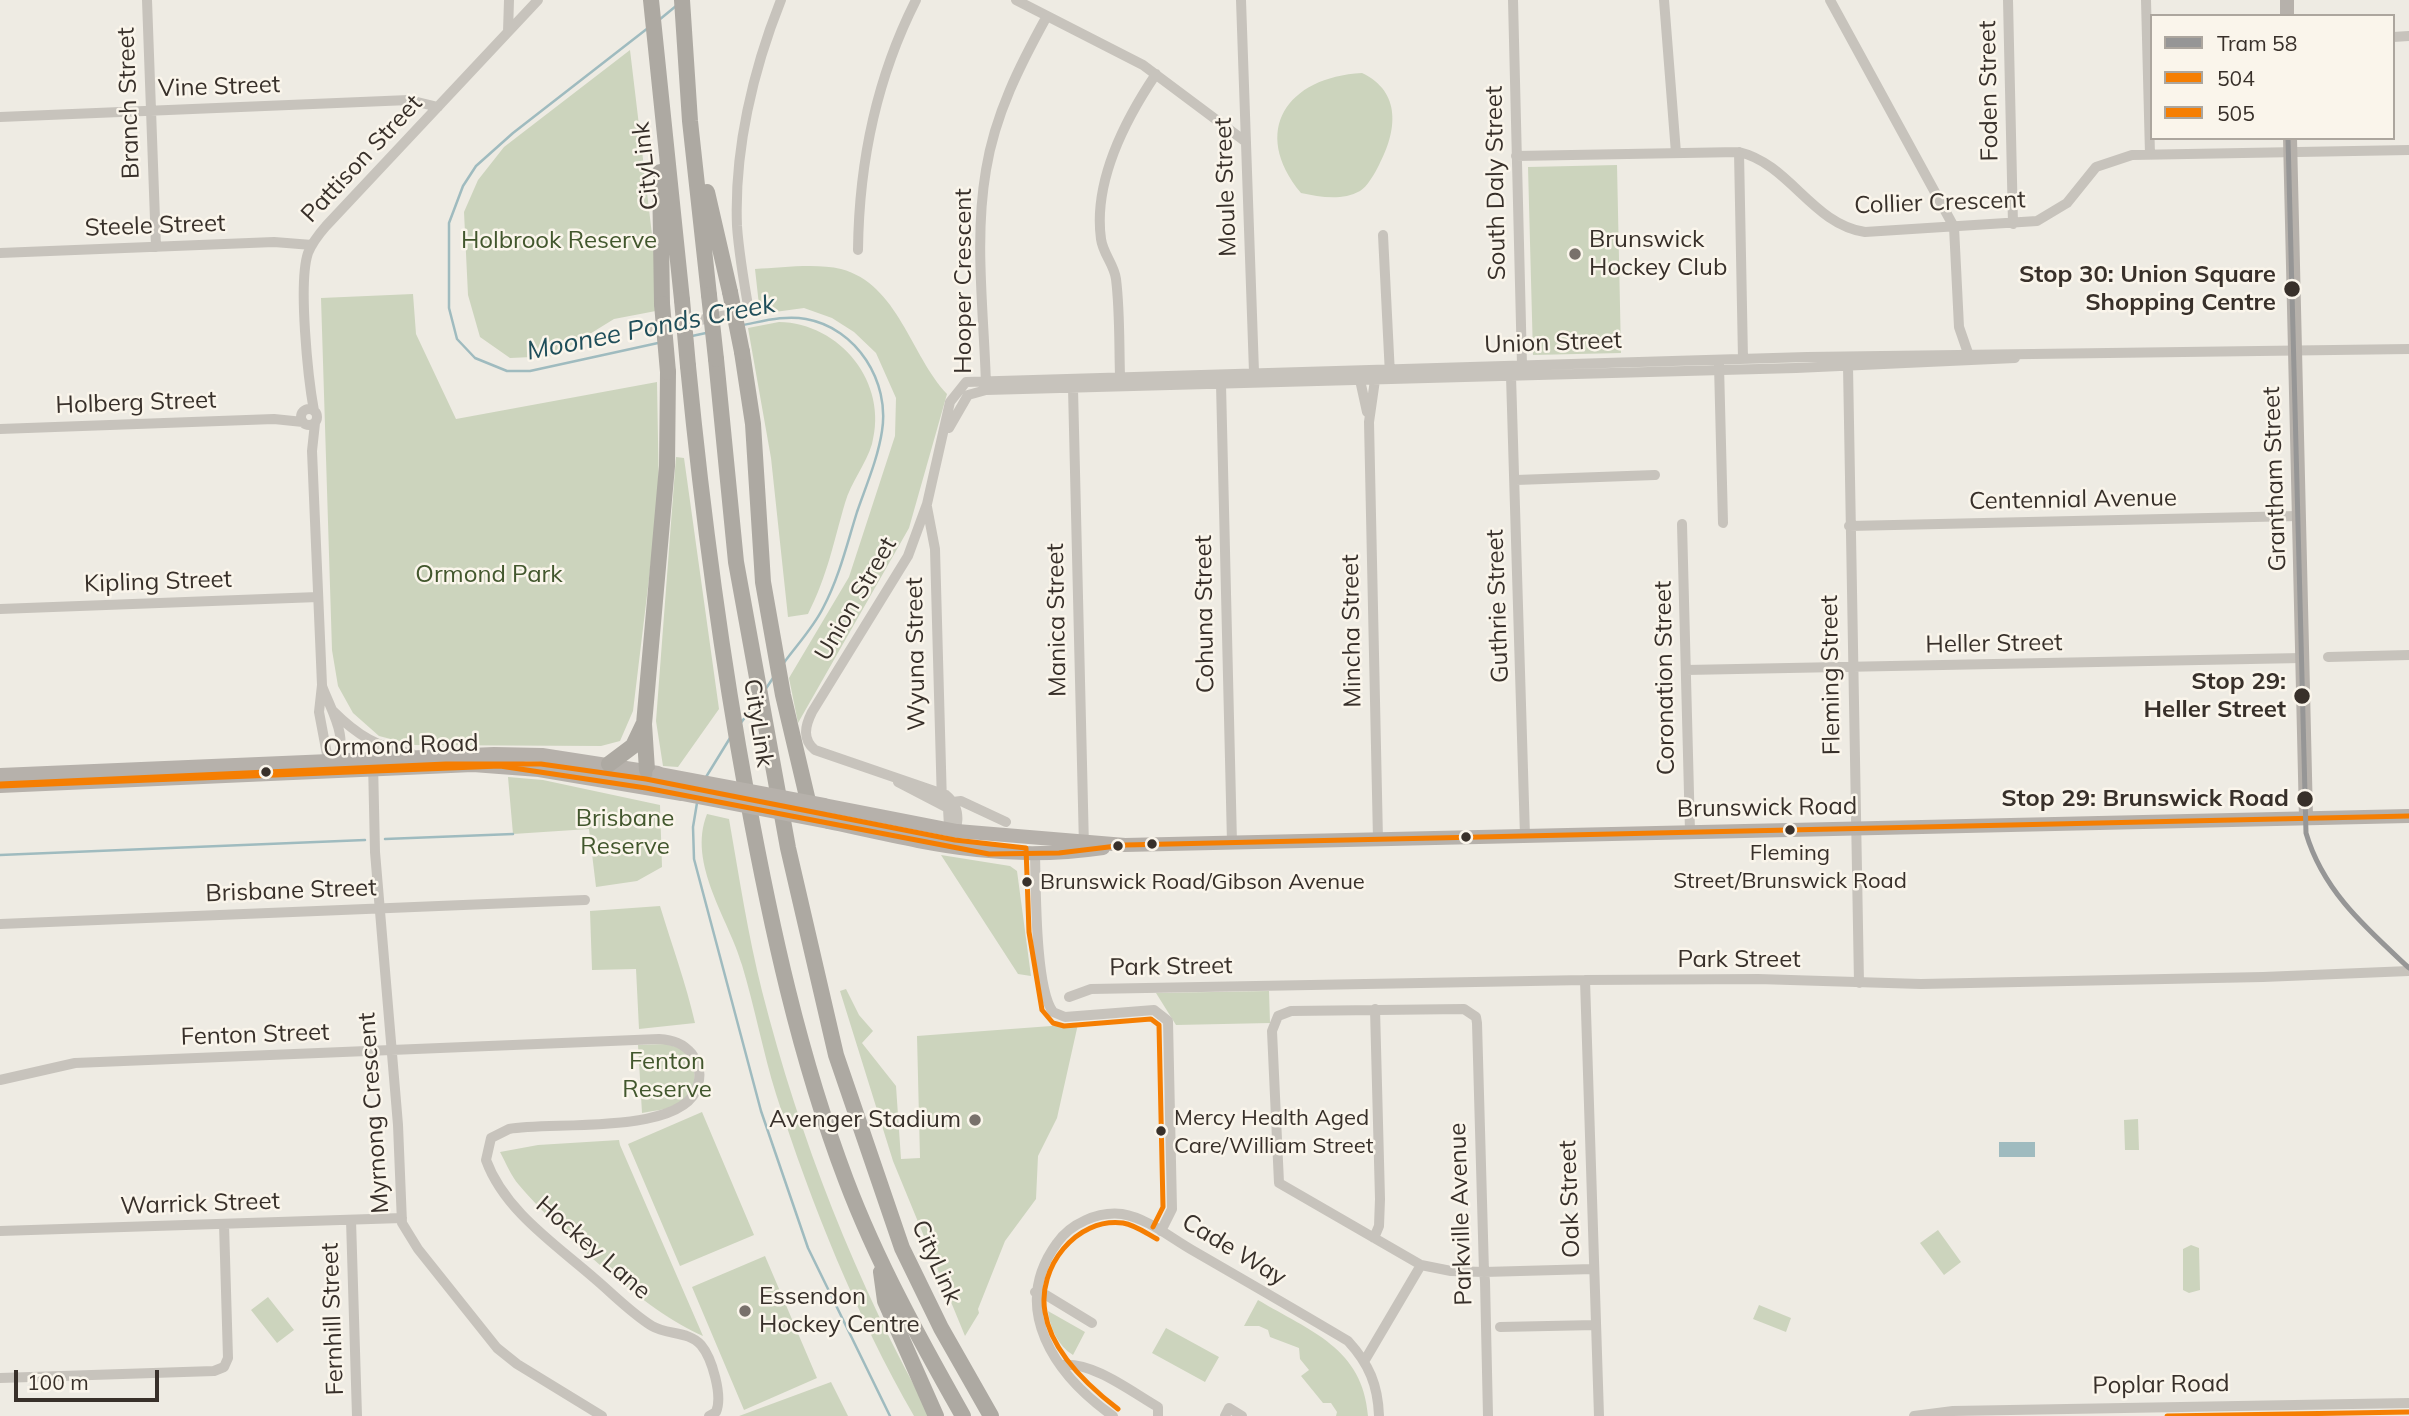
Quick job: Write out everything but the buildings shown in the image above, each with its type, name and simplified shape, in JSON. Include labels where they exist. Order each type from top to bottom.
[{"type":"highway","name":"CityLink","points":[[682,0],[690,121],[736,562],[802,915],[845,1085],[902,1248],[941,1328],[991,1416]]},
{"type":"highway","name":"CityLink","points":[[651,3],[698,469],[730,701],[767,904],[801,1042],[838,1157],[880,1262],[963,1416]]},
{"type":"highway","points":[[653,772],[644,724],[667,466],[668,372],[662,304],[655,44]]},
{"type":"highway","points":[[690,121],[730,292],[753,424],[763,582],[773,642],[799,768],[816,803]]},
{"type":"highway","points":[[609,764],[632,746],[644,724]]},
{"type":"highway","points":[[785,805],[799,768]]},
{"type":"highway","points":[[880,1262],[885,1301],[936,1416]]},
{"type":"main road","name":"Grantham Street","points":[[2290,145],[2306,818]]},
{"type":"main road","name":"Ormond Road","points":[[373,764],[433,756],[542,755],[609,764],[653,772],[785,805],[828,822],[957,849]]},
{"type":"main road","name":"Ormond Road","points":[[0,786],[332,764]]},
{"type":"main road","name":"Ormond Road","points":[[0,775],[332,764],[500,766],[785,805],[816,803],[953,830]]},
{"type":"main road","points":[[653,772],[653,789]]},
{"type":"main road","name":"Brunswick Road","points":[[953,830],[1084,846],[2409,816]]},
{"type":"main road","points":[[1034,840],[1035,855]]},
{"type":"main road","name":"Brunswick Road","points":[[957,849],[1035,855],[1084,846]]},
{"type":"street","name":"Branch Street","points":[[146,0],[156,247]]},
{"type":"street","points":[[508,32],[509,0]]},
{"type":"street","name":"Pattison Street","points":[[332,764],[319,712],[322,685],[312,451],[307,417],[309,383],[305,272],[312,245],[537,0]]},
{"type":"street","points":[[651,330],[749,311],[737,225],[740,163],[758,68],[781,0]]},
{"type":"street","points":[[858,250],[861,189],[870,125],[891,55],[916,0]]},
{"type":"street","points":[[1016,0],[1156,74],[1246,142]]},
{"type":"street","name":"Moule Street","points":[[1241,0],[1255,372]]},
{"type":"street","name":"South Daly Street","points":[[1513,0],[1522,365]]},
{"type":"street","points":[[1664,0],[1676,153]]},
{"type":"street","points":[[1830,0],[1954,227],[1959,327],[1956,354]]},
{"type":"street","name":"Foden Street","points":[[2008,0],[2013,224]]},
{"type":"street","points":[[2146,0],[2150,153]]},
{"type":"street","name":"Hooper Crescent","points":[[986,385],[981,228],[986,168],[1009,92],[1048,16]]},
{"type":"street","points":[[1120,376],[1117,283],[1101,241],[1102,206],[1117,145],[1135,106],[1156,74]]},
{"type":"street","name":"Vine Street","points":[[0,117],[409,100],[438,107]]},
{"type":"street","name":"Collier Crescent","points":[[1516,156],[1739,152],[1756,157],[1769,165],[1833,222],[1848,229],[1865,232],[2037,221],[2058,211],[2086,177],[2106,161],[2150,153],[2290,145],[2409,150]]},
{"type":"street","points":[[1739,152],[1743,359]]},
{"type":"street","points":[[1384,235],[1390,374]]},
{"type":"street","name":"Steele Street","points":[[0,253],[274,242],[312,245]]},
{"type":"street","points":[[1959,327],[1968,353]]},
{"type":"street","name":"Union Street","points":[[884,774],[815,750],[809,744],[806,734],[812,712],[900,572],[915,542],[944,440],[952,397],[966,382],[1073,388],[1255,372],[1511,376],[1719,364],[1743,359],[1968,353],[2024,356],[2409,349]]},
{"type":"street","name":"Union Street","points":[[986,385],[1120,376],[1221,384],[1375,380],[1390,374],[1522,365],[1848,366],[2000,361],[2024,356]]},
{"type":"street","points":[[1719,364],[1723,523]]},
{"type":"street","name":"Fleming Street","points":[[1848,366],[1859,983]]},
{"type":"street","name":"Guthrie Street","points":[[1511,376],[1525,836]]},
{"type":"street","name":"Mincha Street","points":[[1360,380],[1369,422]]},
{"type":"street","name":"Mincha Street","points":[[1375,380],[1369,422],[1378,839]]},
{"type":"street","name":"Cohuna Street","points":[[1221,384],[1231,843]]},
{"type":"street","name":"Manica Street","points":[[1073,388],[1084,846]]},
{"type":"street","name":"Holberg Street","points":[[0,429],[307,417]]},
{"type":"street","points":[[1516,480],[1656,475]]},
{"type":"street","name":"Wyuna Street","points":[[927,504],[935,549],[939,790],[947,803]]},
{"type":"street","name":"Centennial Avenue","points":[[1849,526],[2298,516]]},
{"type":"street","name":"Coronation Street","points":[[1682,524],[1690,832]]},
{"type":"street","name":"Kipling Street","points":[[0,609],[318,597]]},
{"type":"street","points":[[2328,657],[2409,655]]},
{"type":"street","name":"Heller Street","points":[[1686,670],[2302,658]]},
{"type":"street","name":"Pattison Street","points":[[322,685],[341,732],[332,764]]},
{"type":"street","name":"Pattison Street","points":[[333,711],[351,729],[387,749],[433,756]]},
{"type":"street","name":"Myrnong Crescent","points":[[373,764],[380,908],[402,1218],[406,1231],[489,1341],[517,1364],[602,1416]]},
{"type":"street","points":[[884,774],[939,790]]},
{"type":"street","points":[[884,774],[947,803],[958,811],[953,830],[957,849]]},
{"type":"street","points":[[947,803],[959,801],[1006,822]]},
{"type":"street","points":[[1035,855],[1038,932],[1048,1001],[1058,1016],[1154,1010],[1168,1021],[1172,1209],[1161,1231]]},
{"type":"street","name":"Brisbane Street","points":[[0,924],[585,900]]},
{"type":"street","name":"Park Street","points":[[1069,997],[1091,989],[1758,979],[1859,983],[2263,977],[2409,971]]},
{"type":"street","name":"Oak Street","points":[[1585,981],[1600,1416]]},
{"type":"street","points":[[1374,1237],[1378,1226],[1380,1199],[1374,1009],[1291,1011],[1276,1020],[1272,1031],[1279,1183],[1421,1265],[1451,1271],[1484,1272],[1593,1269]]},
{"type":"street","name":"Parkville Avenue","points":[[1374,1009],[1464,1009],[1472,1012],[1477,1023],[1488,1416]]},
{"type":"street","name":"Hockey Lane","points":[[639,1041],[671,1040],[686,1047],[695,1058],[699,1083],[694,1095],[684,1105],[667,1115],[644,1121],[509,1129],[491,1138],[486,1160],[506,1194],[527,1220],[651,1325],[692,1338],[701,1346],[709,1361],[719,1400],[716,1412],[709,1416]]},
{"type":"street","name":"Fenton Street","points":[[0,1080],[75,1063],[639,1041]]},
{"type":"street","name":"Cade Way","points":[[1113,1416],[1078,1385],[1046,1341],[1039,1323],[1035,1292],[1037,1276],[1047,1256],[1065,1232],[1091,1218],[1121,1214],[1161,1231],[1348,1341],[1365,1360],[1375,1383],[1379,1416]]},
{"type":"street","name":"Warrick Street","points":[[0,1231],[402,1218]]},
{"type":"street","name":"Fernhill Street","points":[[351,1220],[357,1416]]},
{"type":"street","points":[[0,1378],[214,1371],[224,1367],[228,1358],[224,1224]]},
{"type":"street","points":[[1365,1360],[1421,1265]]},
{"type":"street","points":[[1035,1292],[1046,1295],[1092,1323]]},
{"type":"street","points":[[1500,1327],[1596,1325]]},
{"type":"street","points":[[1062,1365],[1075,1363],[1090,1369],[1158,1407],[1158,1416]]},
{"type":"street","name":"Poplar Road","points":[[1914,1416],[1953,1410],[2409,1403]]},
{"type":"street","points":[[1225,1416],[1229,1408],[1242,1416]]},
{"type":"green space","name":"Holbrook Reserve","points":[[630,50],[661,310],[614,319],[554,356],[510,358],[480,337],[468,295],[464,212],[478,180],[504,147]]},
{"type":"green space","points":[[1362,73],[1375,81],[1390,101],[1390,139],[1379,165],[1365,186],[1353,194],[1331,197],[1301,193],[1286,170],[1278,149],[1278,129],[1284,111],[1296,96],[1314,85],[1336,77]]},
{"type":"green space","name":"Brunswick Hockey Club","points":[[1617,165],[1621,353],[1533,355],[1528,167]]},
{"type":"green space","points":[[820,266],[841,269],[860,277],[890,305],[923,361],[947,394],[909,528],[798,723],[789,678],[849,577],[895,436],[896,398],[876,353],[854,332],[832,318],[804,308],[760,314],[755,269]]},
{"type":"green space","name":"Ormond Park","points":[[413,294],[416,334],[456,419],[657,382],[659,496],[633,711],[620,741],[601,746],[414,745],[379,736],[353,713],[338,686],[332,650],[321,298]]},
{"type":"green space","points":[[779,322],[801,325],[822,333],[840,345],[855,360],[873,399],[875,421],[872,444],[848,495],[821,586],[808,614],[788,617],[771,458],[748,328]]},
{"type":"green space","points":[[676,457],[684,458],[719,709],[678,767],[663,766],[656,721]]},
{"type":"green space","name":"Brisbane Reserve","points":[[508,777],[543,780],[660,805],[662,867],[637,881],[596,887],[589,829],[513,834]]},
{"type":"green space","points":[[707,814],[729,819],[762,991],[812,1156],[878,1314],[931,1416],[914,1416],[854,1299],[820,1218],[776,1094],[742,965],[706,872],[702,833]]},
{"type":"green space","points":[[941,855],[1010,866],[1017,871],[1031,976],[1018,974]]},
{"type":"green space","points":[[660,906],[695,1023],[639,1029],[636,969],[592,970],[590,911]]},
{"type":"green space","points":[[846,989],[859,1015],[873,1031],[862,1043],[896,1086],[901,1159],[920,1158],[917,1036],[1078,1024],[1057,1118],[1038,1156],[1036,1199],[1005,1241],[978,1309],[979,1313],[965,1336],[893,1161],[840,991]]},
{"type":"green space","points":[[1269,991],[1270,1023],[1176,1025],[1156,993]]},
{"type":"green space","name":"Fenton Reserve","points":[[666,1044],[681,1049],[691,1061],[695,1075],[692,1089],[684,1100],[674,1106],[642,1113],[638,1045]]},
{"type":"green space","name":"Essendon Hockey Centre","points":[[702,1112],[754,1235],[680,1266],[628,1144]]},
{"type":"green space","points":[[2138,1119],[2139,1150],[2125,1150],[2124,1120]]},
{"type":"green space","points":[[619,1140],[703,1336],[656,1309],[580,1247],[519,1185],[500,1152],[538,1145]]},
{"type":"green space","points":[[1938,1230],[1961,1262],[1944,1275],[1920,1243]]},
{"type":"green space","points":[[2191,1245],[2199,1248],[2200,1290],[2189,1293],[2183,1290],[2183,1249]]},
{"type":"green space","name":"Essendon Hockey Centre","points":[[765,1256],[817,1378],[744,1410],[692,1287]]},
{"type":"green space","points":[[268,1297],[294,1330],[277,1343],[251,1310]]},
{"type":"green space","points":[[1258,1300],[1314,1332],[1345,1358],[1364,1393],[1368,1416],[1336,1416],[1337,1412],[1331,1403],[1323,1403],[1301,1376],[1309,1370],[1300,1359],[1299,1348],[1270,1337],[1268,1330],[1259,1326],[1244,1326]]},
{"type":"green space","points":[[1759,1305],[1791,1318],[1786,1332],[1753,1319]]},
{"type":"green space","points":[[1048,1311],[1085,1332],[1073,1355],[1063,1347],[1056,1336]]},
{"type":"green space","points":[[1166,1328],[1219,1357],[1205,1382],[1152,1353]]},
{"type":"green space","points":[[831,1382],[848,1416],[739,1416]]},
{"type":"water","points":[[1999,1142],[2035,1142],[2035,1157],[1999,1157]]},
{"type":"waterway","name":"Moonee Ponds Creek","points":[[659,20],[676,6]]},
{"type":"waterway","name":"Moonee Ponds Creek","points":[[648,28],[513,133],[476,166],[463,186],[449,223],[449,308],[457,339],[475,358],[507,371],[530,371],[658,343]]},
{"type":"waterway","name":"Moonee Ponds Creek","points":[[743,325],[790,318],[824,324],[855,345],[875,376],[881,394],[883,412],[878,451],[834,585],[814,623],[783,664]]},
{"type":"waterway","name":"Moonee Ponds Creek","points":[[692,336],[706,333]]},
{"type":"waterway","name":"Moonee Ponds Creek","points":[[765,690],[773,678]]},
{"type":"waterway","name":"Moonee Ponds Creek","points":[[740,724],[755,704]]},
{"type":"waterway","name":"Moonee Ponds Creek","points":[[706,777],[730,738]]},
{"type":"waterway","name":"Moonee Ponds Creek","points":[[697,803],[693,827],[694,859],[761,1111],[808,1248],[890,1416]]},
{"type":"waterway","points":[[385,839],[513,834]]},
{"type":"waterway","points":[[0,855],[365,840]]},
{"type":"tram line","name":"58","points":[[2288,140],[2306,833],[2323,873],[2335,891],[2362,923],[2409,968]]},
{"type":"transit line","name":"505","points":[[0,784],[446,764],[541,764],[646,779],[955,840],[1026,848],[1029,932],[1042,1010],[1053,1023],[1064,1026],[1151,1019],[1159,1025],[1163,1207],[1153,1227]]},
{"type":"transit line","name":"504","points":[[0,786],[500,766],[646,788],[989,854],[1059,853],[1125,845],[2409,816]]},
{"type":"transit line","name":"505","points":[[1118,1409],[1083,1379],[1055,1341],[1045,1312],[1047,1279],[1063,1249],[1090,1228],[1106,1223],[1123,1223],[1157,1239]]},
{"type":"transit line","name":"505","points":[[2167,1416],[2409,1412]]},
{"type":"place","name":"Brunswick Hockey Club","points":[[1575,254]]},
{"type":"place","name":"Stop 30: Union Square Shopping Centre","points":[[2292,289]]},
{"type":"place","name":"Stop 29: Heller Street","points":[[2302,696]]},
{"type":"place","name":"Stop 29: Brunswick Road","points":[[2305,799]]},
{"type":"place","name":"Fleming Street/Brunswick Road","points":[[1790,830]]},
{"type":"place","name":"Brunswick Road/Gibson Avenue","points":[[1027,882]]},
{"type":"place","name":"Avenger Stadium","points":[[975,1120]]},
{"type":"place","name":"Mercy Health Aged Care/William Street","points":[[1161,1131]]},
{"type":"place","name":"Essendon Hockey Centre","points":[[745,1311]]}]
